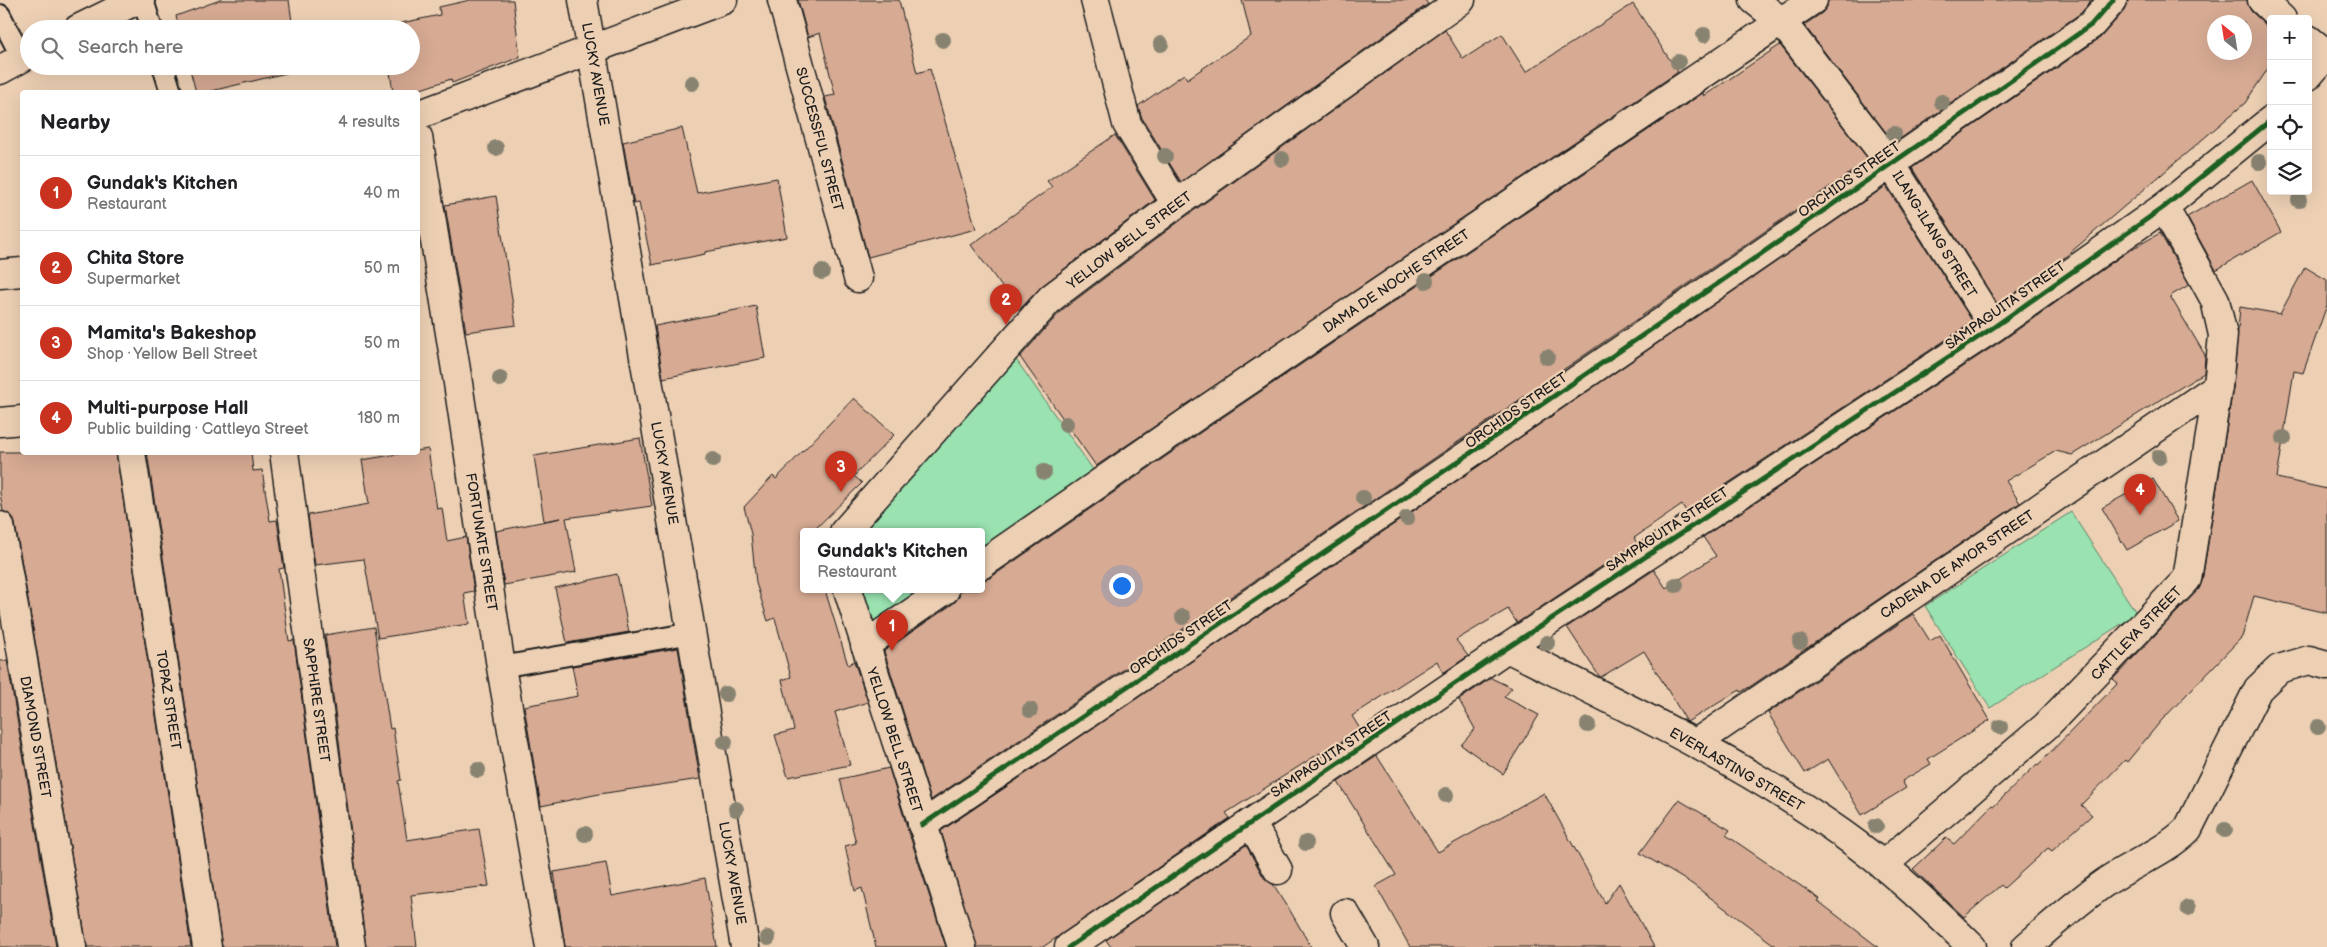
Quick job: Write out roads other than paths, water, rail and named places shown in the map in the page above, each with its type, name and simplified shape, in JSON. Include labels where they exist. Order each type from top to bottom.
[{"type":"street","points":[[96,20],[137,0]]},
{"type":"street","name":"LUCKY AVENUE","points":[[583,0],[745,947]]},
{"type":"street","points":[[420,114],[722,0]]},
{"type":"street","name":"SUCCESSFUL STREET","points":[[782,0],[858,278]]},
{"type":"street","points":[[1095,0],[1127,124],[1176,204]]},
{"type":"street","name":"YELLOW BELL STREET","points":[[848,528],[1051,298],[1176,204],[1461,0]]},
{"type":"street","points":[[1754,0],[1782,22]]},
{"type":"street","name":"DAMA DE NOCHE STREET","points":[[985,562],[1216,402],[1813,0]]},
{"type":"street","name":"ORCHIDS STREET","points":[[922,825],[1462,460],[1891,164],[2091,25],[2113,0]]},
{"type":"street","name":"ILANG-ILANG STREET","points":[[1782,22],[1891,164],[1994,327]]},
{"type":"street","points":[[2312,42],[2327,54],[2312,71]]},
{"type":"street","name":"SAMPAGUITA STREET","points":[[1069,947],[1507,648],[1994,327],[2164,207],[2267,123]]},
{"type":"street","name":"FORTUNATE STREET","points":[[420,149],[501,667],[550,947]]},
{"type":"street","name":"CATTLEYA STREET","points":[[1883,865],[2046,726],[2185,581],[2218,386],[2223,335],[2216,300],[2164,207]]},
{"type":"street","points":[[0,274],[20,272]]},
{"type":"street","name":"CADENA DE AMOR STREET","points":[[1696,743],[2218,386]]},
{"type":"street","points":[[0,422],[20,420]]},
{"type":"street","name":"TOPAZ STREET","points":[[131,455],[207,947]]},
{"type":"street","name":"SAPPHIRE STREET","points":[[284,455],[351,947]]},
{"type":"street","name":"DIAMOND STREET","points":[[0,526],[72,947]]},
{"type":"street","name":"YELLOW BELL STREET","points":[[849,593],[962,947]]},
{"type":"street","points":[[865,645],[941,593]]},
{"type":"street","name":"EVERLASTING STREET","points":[[1507,648],[1696,743],[1786,796],[1841,833],[1883,865],[1972,947]]},
{"type":"street","points":[[2026,947],[2082,899],[2183,834],[2188,828],[2258,689],[2279,669],[2318,663]]},
{"type":"street","points":[[1250,823],[1278,870]]},
{"type":"street","points":[[1345,913],[1365,947]]},
{"type":"lane","points":[[143,0],[149,20]]},
{"type":"lane","points":[[0,15],[17,61]]},
{"type":"lane","points":[[166,75],[170,90]]},
{"type":"lane","points":[[501,667],[692,632]]},
{"type":"place","name":"Chita Store","points":[[1006,325]]},
{"type":"place","name":"Mamita's Bakeshop","points":[[841,492]]},
{"type":"place","name":"Multi-purpose Hall","points":[[2140,515]]},
{"type":"place","name":"Gundak's Kitchen","points":[[892,651]]}]
